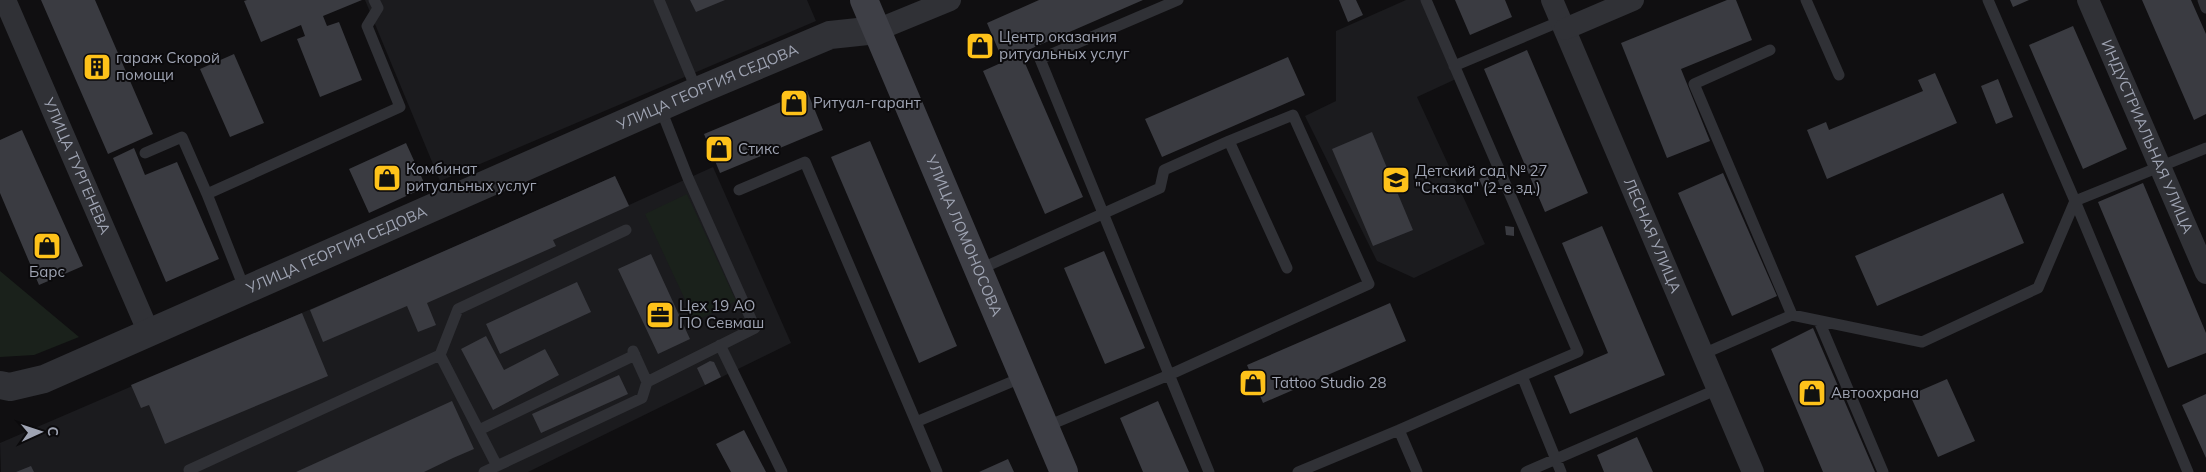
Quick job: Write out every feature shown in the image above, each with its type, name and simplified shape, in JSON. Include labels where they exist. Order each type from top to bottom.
[{"type":"main road","name":"УЛИЦА ЛОМОНОСОВА","points":[[864,0],[1064,472]]},
{"type":"street","name":"УЛИЦА ТУРГЕНЕВА","points":[[5,0],[149,333]]},
{"type":"street","name":"УЛИЦА ГЕОРГИЯ СЕДОВА","points":[[0,385],[10,387],[44,379],[660,107],[830,35],[876,30],[950,0]]},
{"type":"street","name":"ЛЕСНАЯ УЛИЦА","points":[[1552,0],[1753,472]]},
{"type":"street","points":[[1563,25],[1634,0]]},
{"type":"street","name":"ИНДУСТРИАЛЬНАЯ УЛИЦА","points":[[2088,0],[2206,273]]},
{"type":"lane","points":[[207,194],[400,107],[367,26],[378,8],[374,0]]},
{"type":"lane","points":[[659,0],[697,91]]},
{"type":"lane","points":[[1178,0],[1040,59],[1209,472]]},
{"type":"lane","points":[[1298,472],[1578,352],[1426,0]]},
{"type":"lane","points":[[1806,0],[1838,75]]},
{"type":"lane","points":[[1988,0],[2075,201],[2188,472]]},
{"type":"lane","points":[[2203,0],[2206,8]]},
{"type":"lane","points":[[1454,66],[1563,25]]},
{"type":"lane","points":[[1770,50],[1694,84],[1792,315]]},
{"type":"lane","points":[[647,382],[756,328],[688,178],[660,107]]},
{"type":"lane","points":[[978,270],[1160,188],[1164,170],[1293,115],[1369,284],[1169,375],[1045,427]]},
{"type":"lane","points":[[145,153],[182,137],[245,290]]},
{"type":"lane","points":[[1229,141],[1287,268]]},
{"type":"lane","points":[[1703,354],[1792,315],[1922,342],[2038,288],[2075,201],[2206,148]]},
{"type":"lane","points":[[739,190],[805,162],[937,472]]},
{"type":"lane","points":[[190,472],[189,470],[440,355],[458,309],[626,230]]},
{"type":"lane","points":[[1819,321],[1883,472]]},
{"type":"lane","points":[[720,345],[782,472]]},
{"type":"lane","points":[[479,430],[634,353],[647,382],[642,398],[484,472]]},
{"type":"lane","points":[[440,355],[497,466]]},
{"type":"lane","points":[[1522,376],[1561,472]]},
{"type":"lane","points":[[916,422],[1023,377]]},
{"type":"lane","points":[[1526,472],[1718,389]]},
{"type":"lane","points":[[1399,430],[1417,472]]},
{"type":"shaded area","points":[[365,0],[807,0],[816,21],[440,181]]},
{"type":"shaded area","name":"Детский сад № 27 \"Сказка\" (2-е зд.)","points":[[1406,0],[1421,0],[1456,79],[1417,97],[1485,244],[1414,278],[1377,261],[1305,116],[1336,101],[1336,31]]},
{"type":"shaded area","points":[[713,167],[791,343],[528,472],[1,472],[0,443],[615,176],[629,205]]},
{"type":"shaded area","points":[[687,194],[736,301],[695,321],[645,214]]},
{"type":"shaded area","points":[[0,271],[79,337],[34,355],[0,357]]},
{"type":"building","name":"гараж Скорой помощи","points":[[41,0],[95,0],[153,134],[108,154]]},
{"type":"building","points":[[362,0],[323,16],[327,26],[339,22],[362,80],[320,97],[297,39],[305,36],[301,25],[261,42],[244,1]]},
{"type":"building","points":[[690,0],[725,0],[696,12]]},
{"type":"building","points":[[1039,0],[1143,0],[1003,61],[987,23]]},
{"type":"building","points":[[1339,0],[1356,0],[1363,15],[1348,22]]},
{"type":"building","points":[[1455,0],[1505,0],[1512,17],[1470,35]]},
{"type":"building","points":[[1727,0],[1736,0],[1752,40],[1681,69],[1710,141],[1667,158],[1621,43]]},
{"type":"building","points":[[2010,0],[2029,0],[2013,7]]},
{"type":"building","points":[[2142,0],[2191,0],[2206,34],[2206,114],[2194,120]]},
{"type":"building","points":[[2073,26],[2127,149],[2083,169],[2029,45]]},
{"type":"building","points":[[1527,50],[1588,193],[1545,212],[1484,69]]},
{"type":"building","points":[[234,54],[264,123],[230,137],[200,69]]},
{"type":"building","points":[[1021,54],[1083,197],[1045,214],[983,71]]},
{"type":"building","points":[[1288,57],[1305,95],[1162,157],[1145,119]]},
{"type":"building","points":[[1935,73],[1957,123],[1827,179],[1807,130],[1826,122],[1829,130],[1923,91],[1918,80]]},
{"type":"building","points":[[1998,79],[2013,117],[1996,124],[1981,86]]},
{"type":"building","points":[[807,91],[823,130],[720,173],[704,134]]},
{"type":"building","points":[[22,130],[83,266],[39,285],[0,193],[0,140]]},
{"type":"building","points":[[1372,132],[1413,230],[1373,246],[1332,149]]},
{"type":"building","points":[[870,141],[957,346],[919,363],[831,157]]},
{"type":"building","name":"Комбинат ритуальных услуг","points":[[406,143],[426,187],[369,213],[349,169]]},
{"type":"building","points":[[134,148],[145,175],[177,162],[219,259],[166,282],[113,158]]},
{"type":"building","points":[[1723,173],[1777,296],[1732,316],[1678,193]]},
{"type":"building","points":[[1487,175],[1492,186],[1484,190],[1479,179]]},
{"type":"building","points":[[615,176],[629,206],[553,240],[556,246],[427,303],[436,325],[418,332],[407,306],[323,342],[310,310]]},
{"type":"building","points":[[2143,183],[2206,333],[2206,353],[2168,368],[2098,202]]},
{"type":"building","points":[[2003,193],[2024,243],[1877,306],[1855,256]]},
{"type":"building","points":[[1505,226],[1514,227],[1514,236],[1506,235]]},
{"type":"building","points":[[1602,226],[1665,375],[1570,414],[1554,376],[1608,353],[1562,243]]},
{"type":"building","points":[[1104,251],[1145,348],[1105,364],[1064,268]]},
{"type":"building","points":[[651,254],[690,339],[658,354],[618,269]]},
{"type":"building","points":[[577,282],[591,312],[500,354],[486,324]]},
{"type":"building","points":[[1390,303],[1406,341],[1263,403],[1247,365]]},
{"type":"building","points":[[302,313],[328,376],[165,444],[149,405],[141,408],[131,385]]},
{"type":"building","points":[[1813,328],[1875,472],[1823,472],[1771,349]]},
{"type":"building","points":[[486,336],[504,370],[545,349],[559,375],[493,410],[461,349]]},
{"type":"building","points":[[710,361],[714,362],[721,377],[705,385],[697,368]]},
{"type":"building","points":[[619,375],[628,394],[541,433],[532,414]]},
{"type":"building","points":[[1947,379],[1975,441],[1938,457],[1910,395]]},
{"type":"building","points":[[2206,394],[2206,458],[2182,405]]},
{"type":"building","points":[[452,401],[474,449],[424,472],[296,472]]},
{"type":"building","points":[[1158,401],[1189,472],[1143,472],[1120,418]]},
{"type":"building","points":[[744,430],[766,472],[731,472],[716,444]]},
{"type":"building","points":[[1637,437],[1653,472],[1604,472],[1597,455]]},
{"type":"building","points":[[1008,459],[1014,472],[979,472]]},
{"type":"building","points":[[31,466],[34,472],[16,472]]},
{"type":"place","name":"Центр оказания ритуальных услуг","points":[[980,46]]},
{"type":"place","name":"гараж Скорой помощи","points":[[97,67]]},
{"type":"place","name":"Ритуал-гарант","points":[[794,103]]},
{"type":"place","name":"Стикс","points":[[719,149]]},
{"type":"place","name":"Комбинат ритуальных услуг","points":[[387,178]]},
{"type":"place","name":"Детский сад № 27 \"Сказка\" (2-е зд.)","points":[[1396,180]]},
{"type":"place","name":"Барс","points":[[47,246]]},
{"type":"place","name":"Цех 19 АО ПО Севмаш","points":[[660,315]]},
{"type":"place","name":"Tattoo Studio 28","points":[[1253,383]]},
{"type":"place","name":"Автоохрана","points":[[1812,393]]}]
